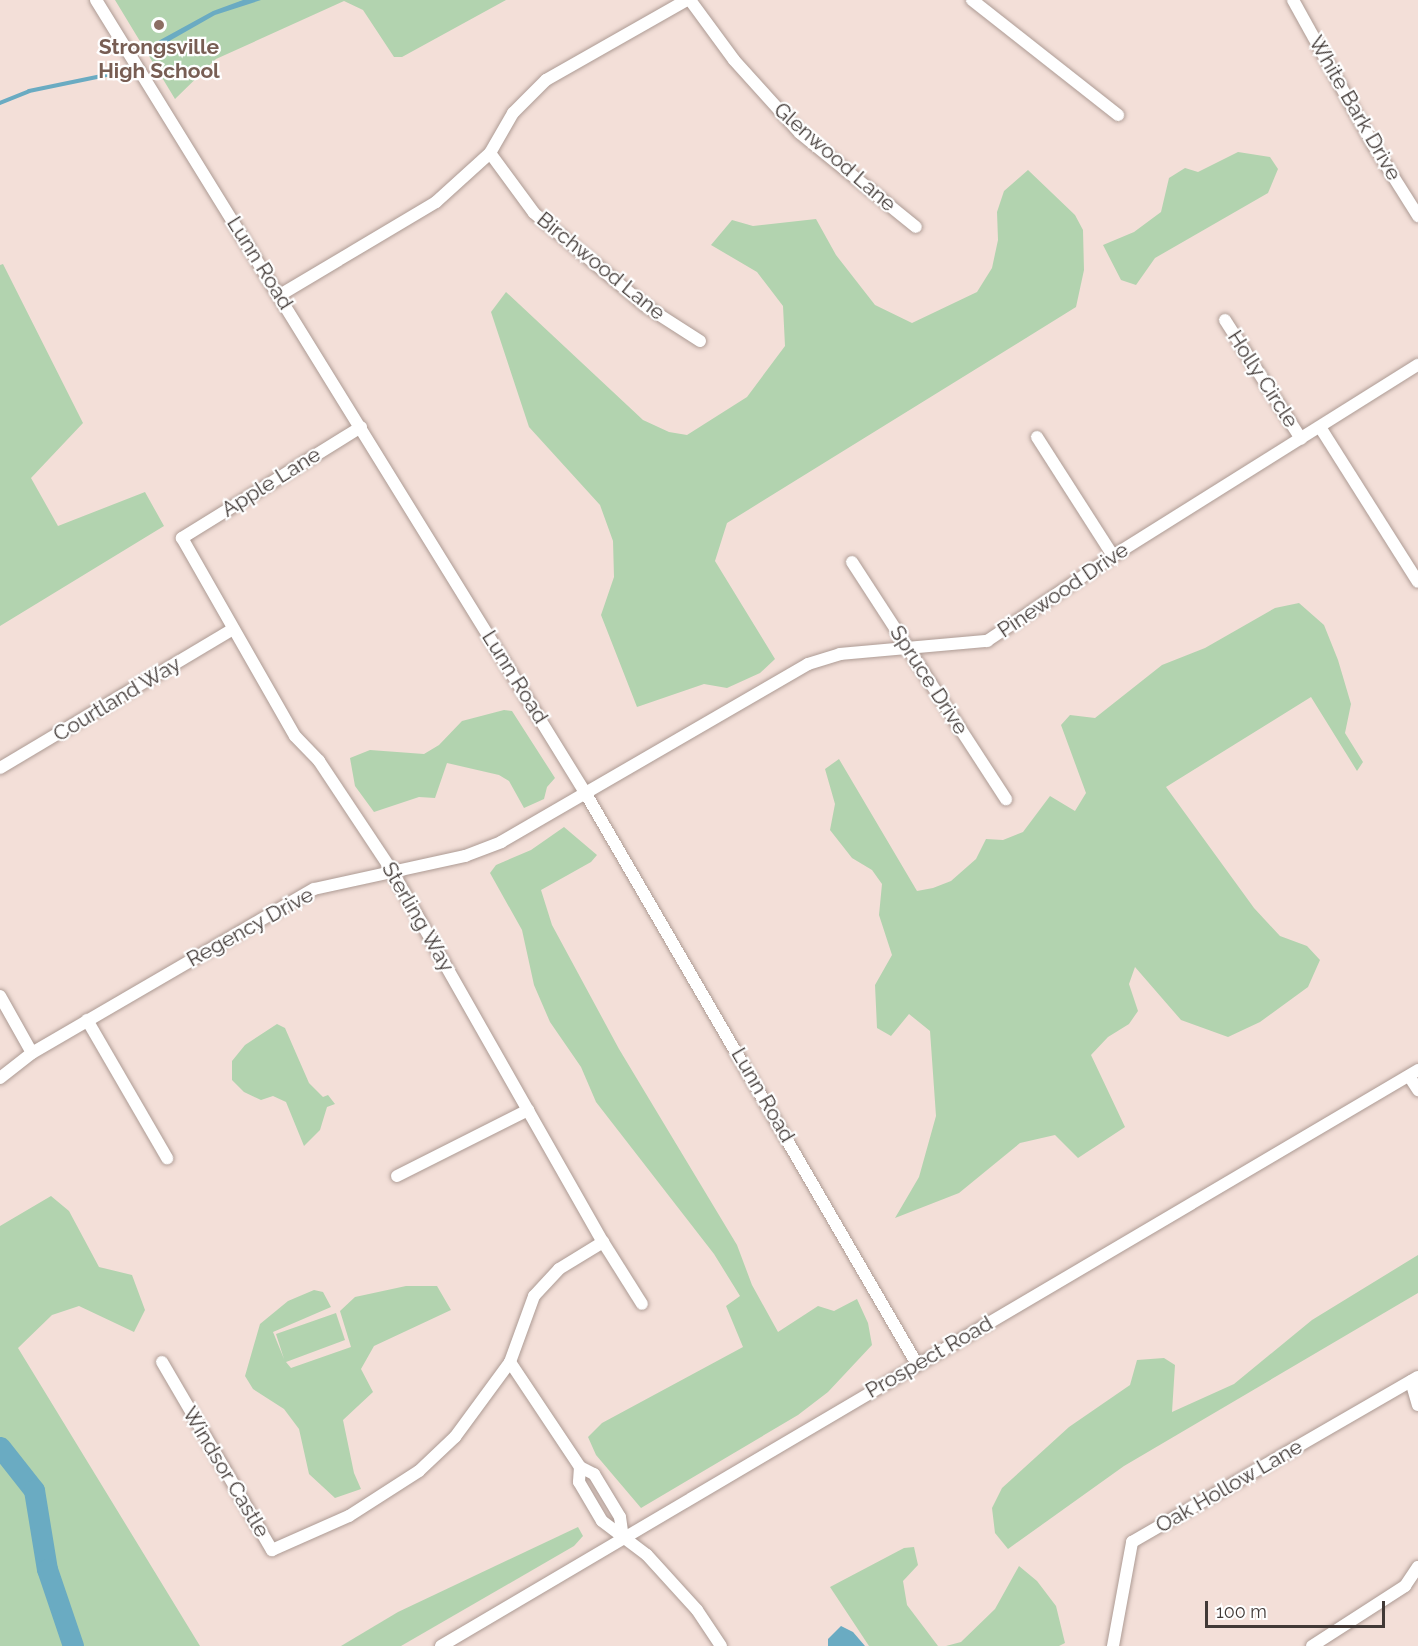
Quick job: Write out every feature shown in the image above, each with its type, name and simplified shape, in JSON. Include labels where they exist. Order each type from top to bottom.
[{"type":"street","name":"Lunn Road","points":[[96,0],[586,794],[917,1364]]},
{"type":"street","points":[[280,295],[436,202],[490,153],[513,113],[546,80],[688,0]]},
{"type":"street","name":"Glenwood Lane","points":[[688,0],[734,60],[800,133],[916,227]]},
{"type":"street","points":[[972,0],[1119,115]]},
{"type":"street","name":"White Bark Drive","points":[[1293,0],[1351,107],[1418,216]]},
{"type":"street","name":"Birchwood Lane","points":[[490,153],[534,213],[550,228],[647,307],[700,341]]},
{"type":"street","name":"Holly Circle","points":[[1225,320],[1301,439]]},
{"type":"street","name":"Pinewood Drive","points":[[586,794],[808,664],[840,654],[987,641],[1113,556],[1418,365]]},
{"type":"street","name":"Apple Lane","points":[[182,538],[361,427]]},
{"type":"street","points":[[1320,427],[1418,582]]},
{"type":"street","points":[[1037,437],[1113,556]]},
{"type":"street","name":"Sterling Way","points":[[182,538],[295,736],[319,761],[392,870],[603,1242],[642,1304]]},
{"type":"street","name":"Spruce Drive","points":[[852,562],[1006,799]]},
{"type":"street","name":"Courtland Way","points":[[0,768],[233,629]]},
{"type":"street","name":"Regency Drive","points":[[0,1078],[32,1053],[314,889],[483,849],[586,794]]},
{"type":"street","points":[[0,996],[32,1053]]},
{"type":"street","points":[[87,1020],[167,1158]]},
{"type":"street","points":[[1413,1073],[1418,1090]]},
{"type":"street","name":"Prospect Road","points":[[441,1646],[1413,1073]]},
{"type":"street","points":[[397,1176],[528,1110]]},
{"type":"street","name":"Windsor Castle","points":[[162,1362],[273,1550],[349,1516],[420,1471],[455,1437],[510,1362],[534,1296],[558,1269],[603,1242]]},
{"type":"street","points":[[510,1362],[580,1467],[594,1474],[620,1516],[624,1538]]},
{"type":"street","points":[[1415,1379],[1418,1405]]},
{"type":"street","name":"Oak Hollow Lane","points":[[1113,1646],[1132,1542],[1415,1379]]},
{"type":"street","points":[[580,1467],[579,1482],[602,1521],[647,1555],[683,1594],[721,1646]]},
{"type":"street","points":[[1312,1646],[1405,1586],[1418,1568]]},
{"type":"green space","points":[[115,0],[506,0],[402,57],[394,57],[363,10],[344,1],[216,59],[175,99]]},
{"type":"green space","points":[[1238,152],[1270,157],[1278,169],[1268,193],[1155,258],[1136,285],[1121,280],[1103,245],[1134,232],[1161,212],[1169,178],[1185,168],[1198,172]]},
{"type":"green space","points":[[1028,170],[1075,215],[1083,230],[1084,270],[1076,307],[727,523],[715,561],[775,659],[760,673],[727,688],[704,684],[637,707],[601,615],[614,577],[613,541],[600,505],[529,427],[491,312],[506,292],[643,420],[669,432],[687,435],[747,397],[785,346],[783,306],[757,272],[711,245],[732,220],[753,226],[816,219],[836,255],[875,305],[912,323],[977,292],[992,268],[998,240],[997,212],[1004,191]]},
{"type":"green space","points":[[3,264],[83,423],[31,478],[58,526],[145,492],[164,526],[0,626],[0,265]]},
{"type":"green space","points":[[1299,603],[1324,625],[1338,660],[1351,704],[1345,733],[1363,762],[1357,771],[1311,697],[1166,787],[1254,908],[1280,936],[1307,946],[1320,960],[1308,987],[1260,1022],[1228,1037],[1181,1020],[1135,967],[1129,984],[1138,1011],[1129,1024],[1108,1037],[1091,1055],[1125,1127],[1078,1158],[1055,1135],[1020,1143],[959,1193],[895,1218],[919,1177],[936,1116],[930,1031],[909,1014],[891,1036],[877,1028],[875,985],[892,955],[879,915],[882,884],[872,870],[852,858],[830,830],[835,804],[825,769],[839,759],[917,891],[933,888],[951,881],[976,859],[986,839],[1003,840],[1023,832],[1050,796],[1075,811],[1086,793],[1061,725],[1070,715],[1095,718],[1162,665],[1205,648],[1275,608]]},
{"type":"green space","points":[[504,710],[512,711],[555,778],[547,787],[544,799],[524,808],[509,781],[499,775],[447,763],[435,798],[419,797],[374,812],[355,786],[350,758],[370,750],[424,754],[439,745],[462,721]]},
{"type":"green space","points":[[564,827],[597,855],[591,862],[541,890],[552,925],[619,1049],[737,1245],[752,1285],[778,1332],[818,1306],[834,1311],[857,1299],[868,1323],[872,1345],[828,1392],[798,1415],[641,1508],[596,1455],[588,1437],[602,1423],[743,1347],[726,1306],[740,1296],[714,1254],[596,1102],[581,1067],[550,1022],[534,985],[522,930],[490,873],[496,865],[531,850]]},
{"type":"green space","points":[[277,1024],[285,1028],[309,1083],[323,1097],[328,1095],[335,1104],[327,1107],[320,1130],[304,1146],[286,1102],[273,1096],[261,1100],[244,1092],[232,1080],[232,1061],[245,1045]]},
{"type":"green space","points":[[51,1196],[69,1211],[99,1267],[132,1275],[145,1310],[134,1332],[79,1306],[52,1315],[18,1348],[200,1646],[0,1646],[0,1226]]},
{"type":"green space","points":[[1418,1255],[1418,1293],[1124,1466],[1008,1549],[995,1533],[992,1508],[1002,1488],[1069,1427],[1130,1385],[1137,1360],[1164,1358],[1175,1365],[1172,1412],[1234,1384],[1312,1320]]},
{"type":"green space","points":[[406,1286],[437,1286],[451,1310],[374,1346],[361,1369],[373,1392],[343,1420],[354,1473],[361,1489],[335,1498],[309,1474],[299,1429],[284,1409],[253,1389],[245,1376],[260,1324],[288,1301],[314,1290],[323,1292],[331,1307],[273,1332],[284,1359],[276,1334],[336,1313],[345,1340],[286,1362],[291,1368],[351,1347],[340,1311],[355,1297]]},
{"type":"green space","points":[[578,1527],[583,1536],[574,1546],[401,1646],[341,1646],[398,1612]]},
{"type":"green space","points":[[914,1547],[918,1565],[903,1581],[907,1605],[938,1646],[869,1646],[830,1587],[904,1548]]},
{"type":"green space","points":[[1019,1566],[1037,1581],[1056,1606],[1065,1643],[1059,1646],[946,1646],[961,1642],[995,1609]]},
{"type":"water","points":[[243,0],[261,0],[215,15],[143,56],[140,51],[213,11]]},
{"type":"water","points":[[841,1626],[853,1632],[865,1646],[828,1646],[828,1639]]},
{"type":"waterway","points":[[0,103],[29,91],[116,73]]},
{"type":"waterway","points":[[0,1447],[34,1490],[47,1569],[73,1646]]},
{"type":"place","name":"Strongsville High School","points":[[159,25]]}]
